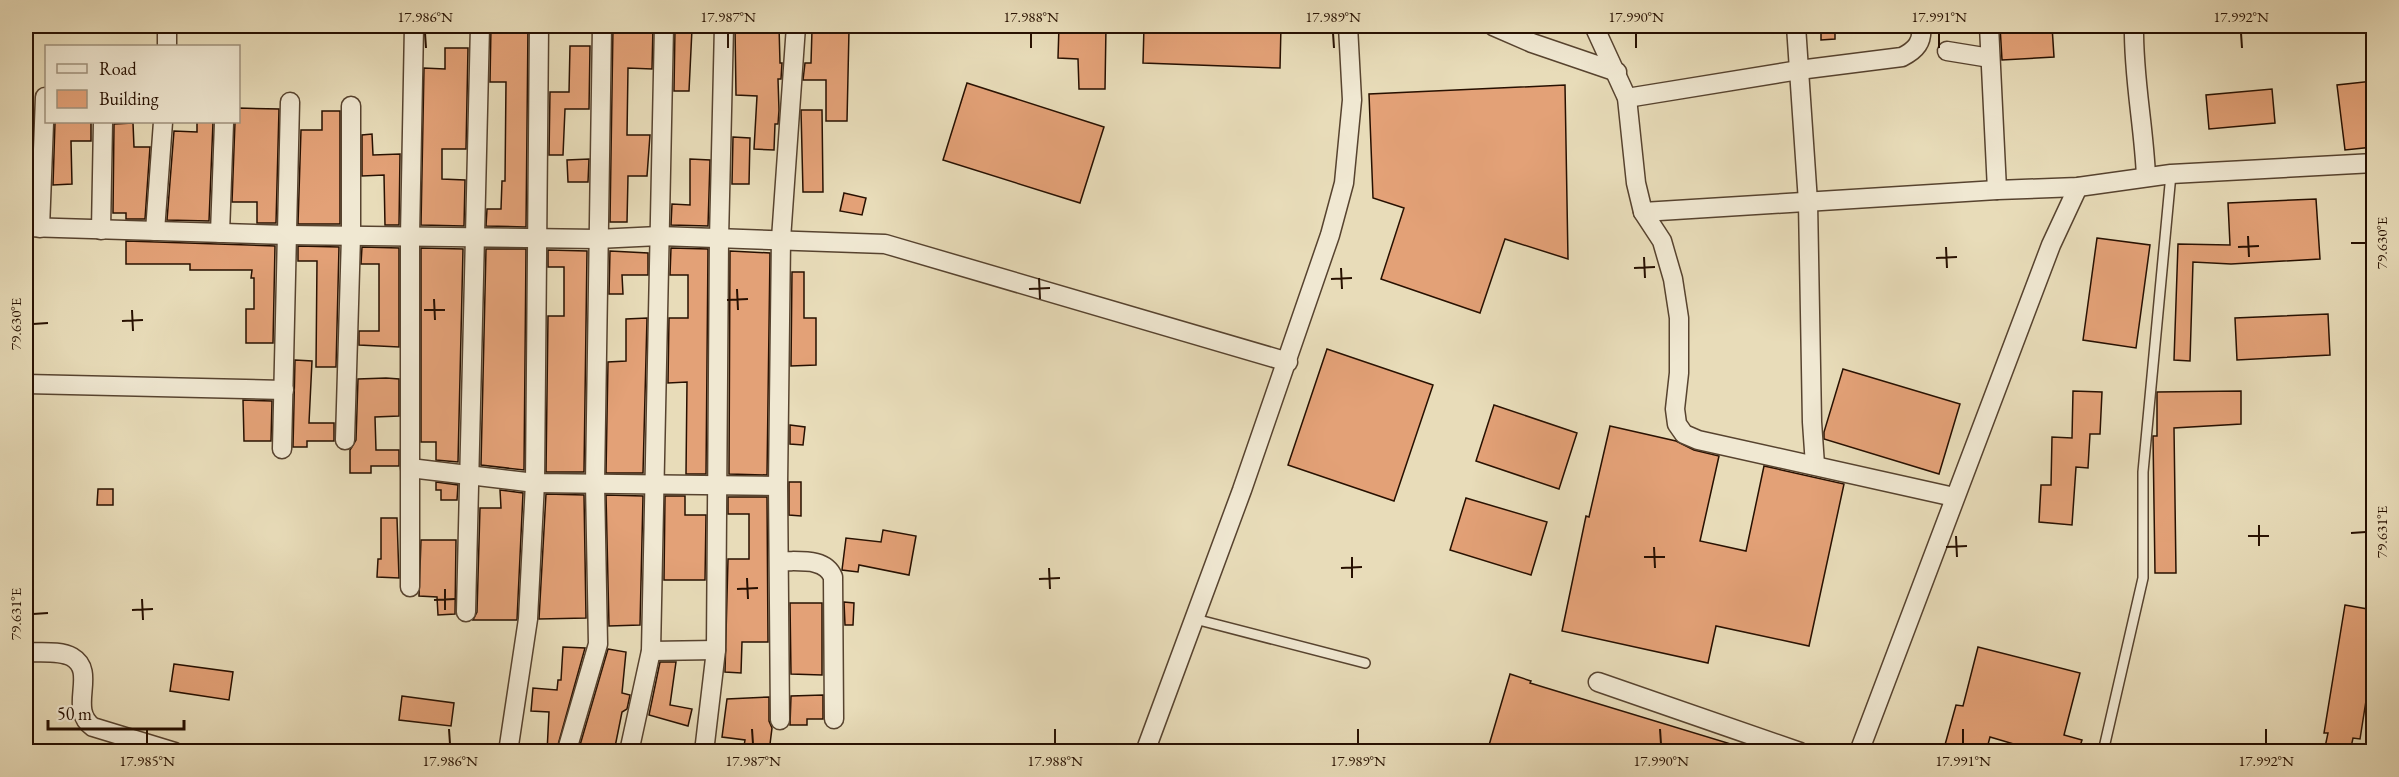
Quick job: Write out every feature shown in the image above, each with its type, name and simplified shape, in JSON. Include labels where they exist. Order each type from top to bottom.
[{"type":"street","points":[[167,26],[167,45]]},
{"type":"street","points":[[410,587],[410,236],[414,26]]},
{"type":"street","points":[[466,612],[480,26]]},
{"type":"street","points":[[508,752],[528,619],[535,483],[539,26]]},
{"type":"street","points":[[567,750],[598,644],[595,483],[602,26]]},
{"type":"street","points":[[629,752],[651,651],[664,26]]},
{"type":"street","points":[[704,752],[716,650],[719,239],[724,26]]},
{"type":"street","points":[[780,720],[778,486],[781,239],[796,26]]},
{"type":"street","points":[[1145,752],[1288,362],[1344,183],[1352,100],[1348,26]]},
{"type":"street","points":[[1493,26],[1617,72]]},
{"type":"street","points":[[1594,26],[1601,46],[1617,72],[1627,98],[1636,183],[1643,212],[1662,241],[1673,279],[1679,318],[1679,373],[1675,409],[1677,424],[1684,434],[1698,440],[1954,497]]},
{"type":"street","points":[[1796,26],[1808,202],[1815,465]]},
{"type":"street","points":[[1627,98],[1799,70],[1902,57],[1914,51],[1920,43],[1921,26]]},
{"type":"street","points":[[1989,26],[1997,190]]},
{"type":"street","points":[[2133,26],[2133,64],[2146,177]]},
{"type":"street","points":[[1947,51],[1990,57]]},
{"type":"street","points":[[45,97],[33,227],[288,235],[597,239],[659,236],[852,241],[907,248],[1288,362]]},
{"type":"street","points":[[282,449],[290,102]]},
{"type":"street","points":[[345,440],[351,236],[351,106]]},
{"type":"street","points":[[101,230],[103,123]]},
{"type":"street","points":[[155,231],[164,123]]},
{"type":"street","points":[[220,233],[224,123]]},
{"type":"street","points":[[1643,212],[2078,187],[2171,174],[2373,163]]},
{"type":"street","points":[[1864,750],[1954,497],[2051,244],[2078,187]]},
{"type":"street","points":[[26,384],[284,390]]},
{"type":"street","points":[[410,468],[535,483],[778,486]]},
{"type":"street","points":[[780,561],[819,563],[830,570],[832,577],[834,719]]},
{"type":"street","points":[[651,651],[716,650]]},
{"type":"street","points":[[26,652],[72,656],[79,664],[83,674],[81,713],[86,722],[93,727],[175,752]]},
{"type":"street","points":[[1598,681],[1800,752]]},
{"type":"lane","points":[[2103,752],[2143,578],[2143,472],[2171,174]]},
{"type":"lane","points":[[1195,619],[1365,663]]},
{"type":"building","points":[[491,26],[528,26],[526,227],[486,226],[487,209],[501,209],[502,181],[505,181],[506,82],[490,82]]},
{"type":"building","points":[[613,26],[653,26],[652,69],[628,68],[627,135],[650,135],[647,176],[628,176],[627,222],[610,222]]},
{"type":"building","points":[[735,26],[779,26],[780,63],[782,63],[781,79],[778,79],[779,110],[778,124],[775,124],[774,150],[754,149],[757,96],[736,95]]},
{"type":"building","points":[[1059,26],[1106,26],[1105,89],[1079,89],[1078,59],[1058,58]]},
{"type":"building","points":[[1144,26],[1281,26],[1280,68],[1143,63]]},
{"type":"building","points":[[1821,26],[1835,26],[1835,39],[1821,40]]},
{"type":"building","points":[[2000,26],[2052,26],[2054,57],[2002,60]]},
{"type":"building","points":[[675,28],[692,29],[689,91],[674,91]]},
{"type":"building","points":[[812,30],[849,30],[847,121],[826,121],[826,80],[803,80],[805,63],[811,63]]},
{"type":"building","points":[[570,46],[590,46],[589,109],[565,109],[563,155],[549,155],[550,92],[569,92]]},
{"type":"building","points":[[445,48],[468,48],[466,149],[442,149],[442,179],[465,180],[464,226],[421,225],[424,68],[445,69]]},
{"type":"building","points":[[2373,81],[2373,147],[2345,150],[2337,85]]},
{"type":"building","points":[[967,83],[1104,127],[1080,203],[943,160]]},
{"type":"building","points":[[1565,85],[1568,259],[1505,239],[1480,313],[1381,279],[1404,208],[1373,198],[1369,94]]},
{"type":"building","points":[[2272,89],[2275,123],[2209,129],[2206,95]]},
{"type":"building","points":[[240,108],[279,109],[276,223],[257,223],[257,202],[232,202],[235,123],[240,123]]},
{"type":"building","points":[[801,110],[822,110],[823,192],[803,192]]},
{"type":"building","points":[[322,111],[340,111],[340,224],[298,224],[301,130],[322,130]]},
{"type":"building","points":[[26,122],[33,122],[31,167],[26,167]]},
{"type":"building","points":[[55,123],[91,123],[91,141],[71,141],[72,184],[53,185]]},
{"type":"building","points":[[133,123],[134,147],[150,147],[145,219],[126,219],[126,213],[113,213],[114,124]]},
{"type":"building","points":[[197,123],[213,123],[209,221],[167,220],[174,131],[197,132]]},
{"type":"building","points":[[372,134],[373,155],[400,154],[399,225],[385,225],[384,175],[362,176],[362,135]]},
{"type":"building","points":[[733,137],[750,138],[749,184],[732,184]]},
{"type":"building","points":[[589,159],[588,182],[568,182],[567,160]]},
{"type":"building","points":[[690,159],[710,160],[708,226],[671,225],[672,204],[690,205]]},
{"type":"building","points":[[844,193],[866,198],[862,215],[840,211]]},
{"type":"building","points":[[2316,199],[2320,259],[2231,264],[2193,262],[2190,361],[2174,360],[2178,244],[2230,245],[2228,203]]},
{"type":"building","points":[[2097,238],[2150,245],[2136,348],[2083,340]]},
{"type":"building","points":[[126,241],[275,246],[273,343],[246,343],[246,309],[254,309],[252,270],[190,270],[190,264],[126,264]]},
{"type":"building","points":[[298,246],[339,247],[336,367],[316,367],[317,261],[298,261]]},
{"type":"building","points":[[362,247],[399,248],[399,347],[359,345],[359,331],[379,331],[379,264],[361,264]]},
{"type":"building","points":[[421,248],[463,249],[458,462],[436,460],[436,442],[421,442]]},
{"type":"building","points":[[671,248],[708,249],[706,474],[686,474],[687,382],[668,383],[669,318],[688,318],[688,275],[670,275]]},
{"type":"building","points":[[486,249],[526,249],[524,470],[481,465]]},
{"type":"building","points":[[548,250],[587,251],[584,472],[546,472],[548,316],[564,316],[564,267],[548,267]]},
{"type":"building","points":[[610,251],[648,253],[648,275],[622,275],[623,294],[609,294]]},
{"type":"building","points":[[730,251],[770,253],[767,475],[729,474]]},
{"type":"building","points":[[792,272],[804,272],[804,318],[816,318],[816,365],[791,366]]},
{"type":"building","points":[[2328,314],[2330,355],[2237,360],[2235,318]]},
{"type":"building","points":[[647,318],[643,473],[606,473],[608,362],[626,361],[626,319]]},
{"type":"building","points":[[1327,349],[1433,385],[1394,501],[1288,465]]},
{"type":"building","points":[[295,360],[312,361],[309,423],[334,423],[334,441],[307,441],[307,447],[293,447]]},
{"type":"building","points":[[1843,369],[1960,404],[1939,474],[1824,439],[1824,432]]},
{"type":"building","points":[[358,379],[399,379],[399,416],[375,417],[376,450],[399,450],[399,466],[371,466],[371,473],[350,473],[350,450],[356,440]]},
{"type":"building","points":[[2073,391],[2102,392],[2100,434],[2090,434],[2088,468],[2076,467],[2072,525],[2039,522],[2041,485],[2051,485],[2052,437],[2072,438]]},
{"type":"building","points":[[2241,391],[2241,424],[2174,428],[2176,573],[2155,573],[2153,436],[2157,436],[2157,392]]},
{"type":"building","points":[[243,400],[272,401],[271,441],[244,441]]},
{"type":"building","points":[[1494,405],[1577,433],[1559,489],[1476,461]]},
{"type":"building","points":[[790,425],[805,427],[803,445],[790,444]]},
{"type":"building","points":[[1610,426],[1676,441],[1694,450],[1719,456],[1700,541],[1746,551],[1764,466],[1844,484],[1809,646],[1716,626],[1708,663],[1562,631],[1586,516],[1589,517]]},
{"type":"building","points":[[436,482],[458,485],[457,500],[441,500],[441,490],[436,490]]},
{"type":"building","points":[[789,482],[801,482],[801,516],[789,515]]},
{"type":"building","points":[[98,489],[113,489],[113,505],[97,505]]},
{"type":"building","points":[[500,490],[523,493],[517,620],[473,620],[477,612],[480,508],[501,508]]},
{"type":"building","points":[[546,494],[584,495],[586,618],[539,619]]},
{"type":"building","points":[[606,495],[643,496],[640,625],[609,626]]},
{"type":"building","points":[[665,496],[685,496],[685,515],[706,515],[705,580],[664,580]]},
{"type":"building","points":[[728,497],[767,497],[768,642],[742,642],[741,673],[725,672],[728,559],[749,559],[749,514],[728,514]]},
{"type":"building","points":[[1466,498],[1547,522],[1531,575],[1450,550]]},
{"type":"building","points":[[381,518],[397,518],[399,578],[377,577],[378,559],[381,559]]},
{"type":"building","points":[[883,530],[916,536],[909,575],[859,565],[858,572],[842,570],[846,538],[881,542]]},
{"type":"building","points":[[421,540],[456,540],[455,614],[438,615],[437,597],[419,596]]},
{"type":"building","points":[[844,602],[854,603],[853,625],[845,625]]},
{"type":"building","points":[[790,603],[822,603],[822,675],[791,674]]},
{"type":"building","points":[[2345,605],[2373,610],[2373,656],[2360,739],[2353,738],[2350,752],[2324,752],[2328,733],[2324,733]]},
{"type":"building","points":[[563,647],[585,648],[556,752],[547,752],[549,712],[531,711],[533,688],[557,690],[558,680],[561,680]]},
{"type":"building","points":[[1978,647],[2080,673],[2064,735],[2082,740],[2078,752],[2041,752],[1990,737],[1986,752],[1943,752],[1956,705],[1963,706]]},
{"type":"building","points":[[608,649],[626,652],[622,693],[630,695],[627,709],[622,712],[614,752],[578,752]]},
{"type":"building","points":[[660,662],[676,662],[670,705],[692,709],[688,726],[649,715]]},
{"type":"building","points":[[174,664],[233,672],[229,700],[170,691]]},
{"type":"building","points":[[1510,674],[1531,681],[1530,683],[1744,748],[1744,752],[1537,752],[1512,744],[1509,752],[1487,752]]},
{"type":"building","points":[[823,695],[823,719],[807,719],[807,725],[790,725],[791,696]]},
{"type":"building","points":[[402,696],[454,703],[451,726],[399,720]]},
{"type":"building","points":[[769,697],[769,721],[772,728],[769,752],[743,752],[745,740],[722,737],[727,699]]}]
